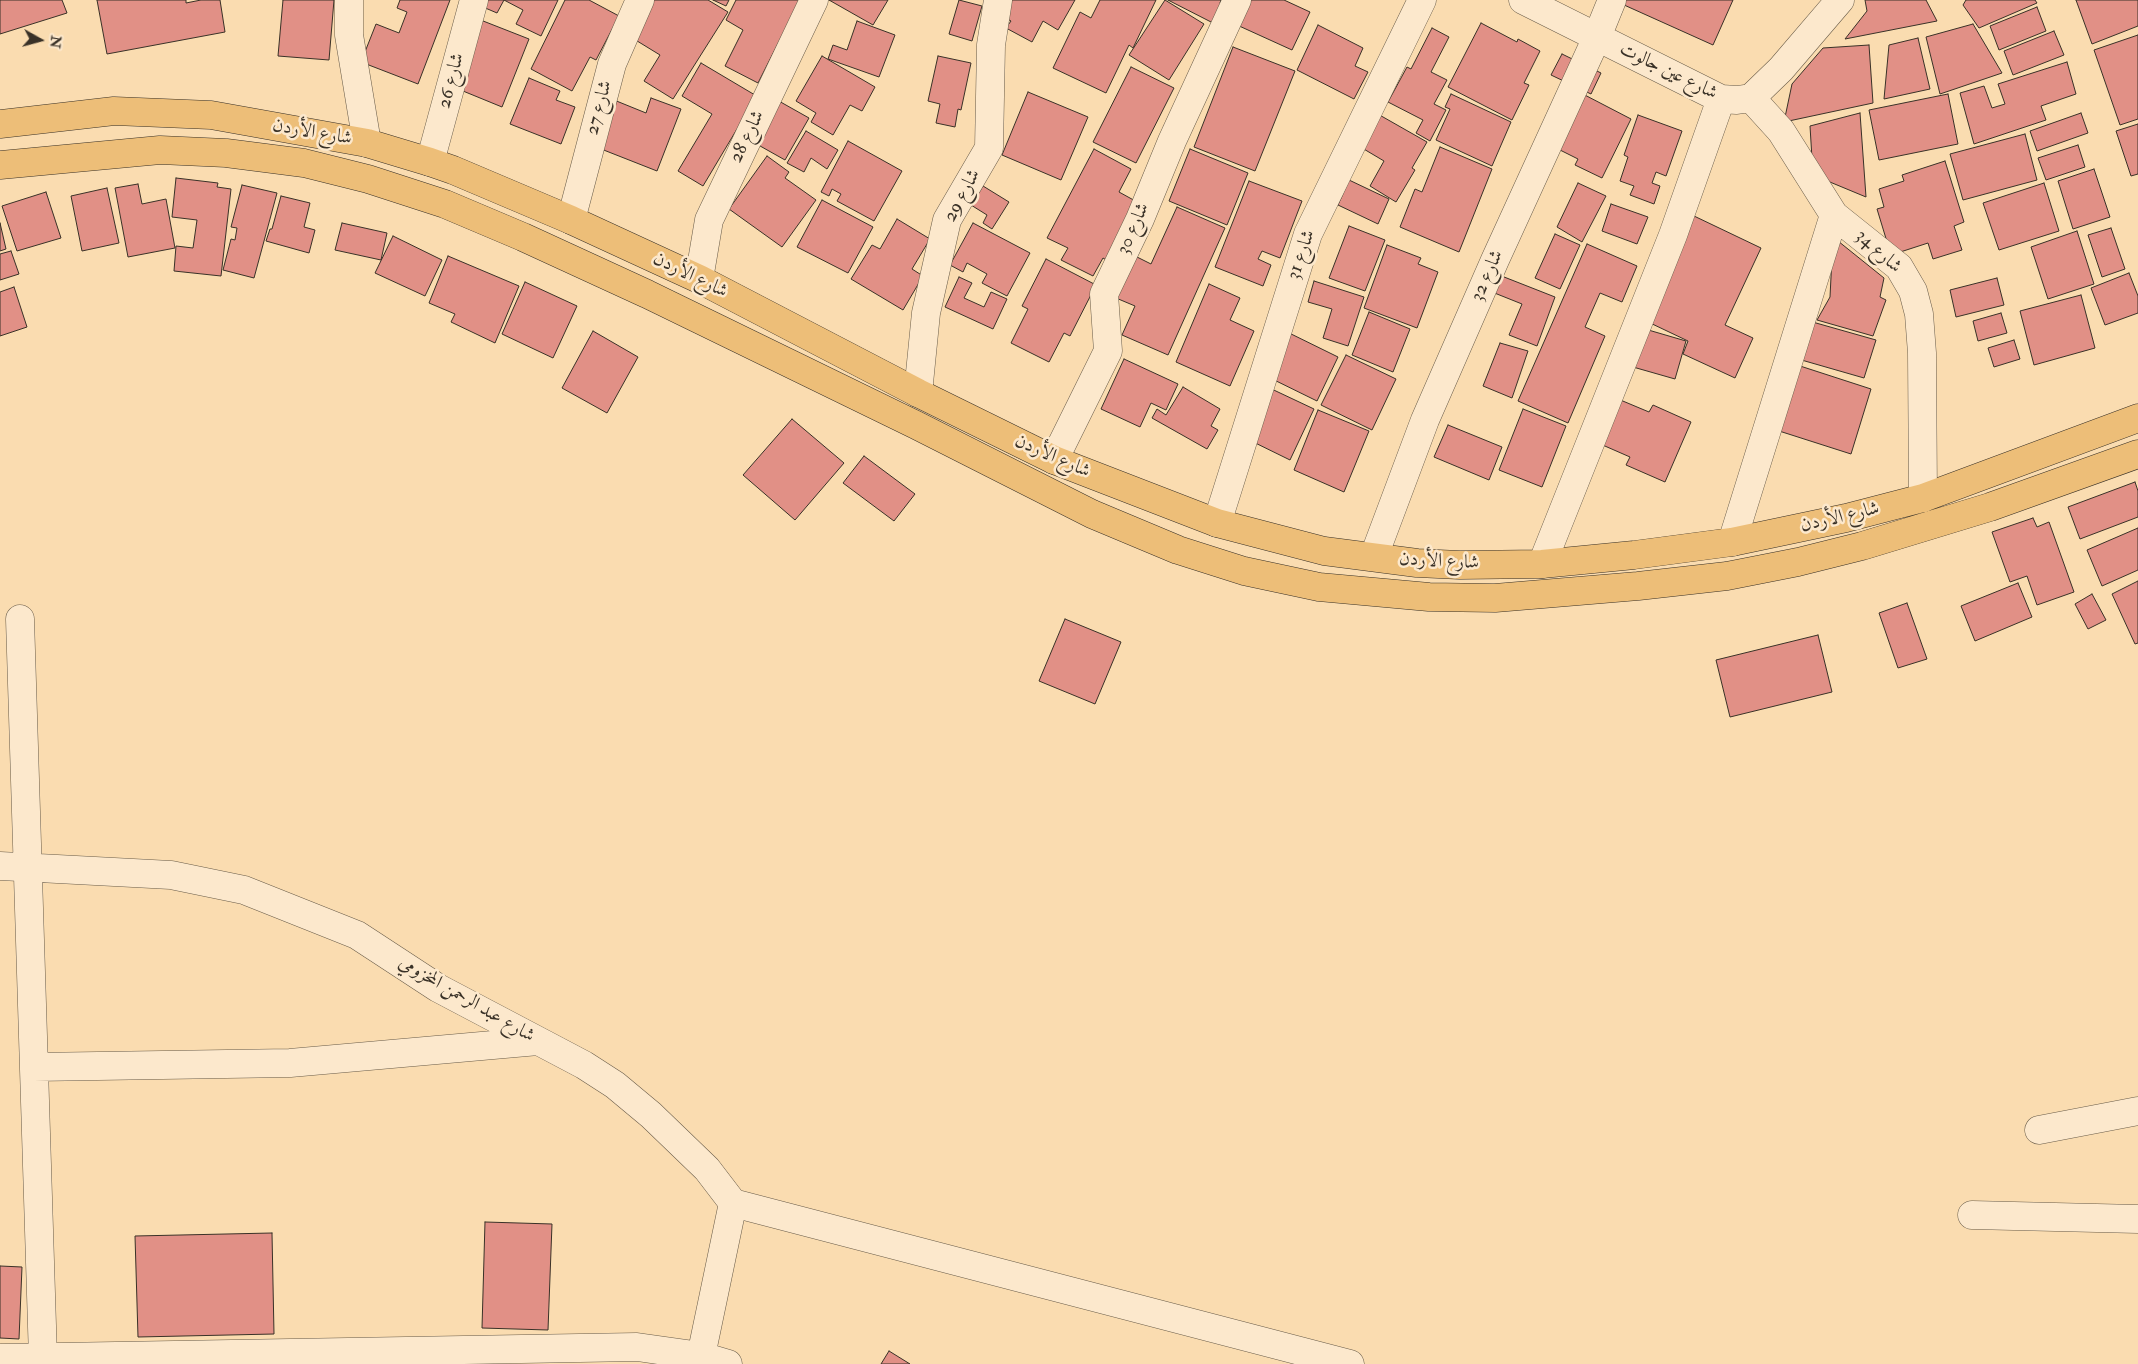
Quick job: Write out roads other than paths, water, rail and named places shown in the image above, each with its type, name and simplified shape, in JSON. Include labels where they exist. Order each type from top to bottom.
[{"type":"highway","name":"شارع الأردن","points":[[0,124],[114,111],[211,115],[367,143],[430,162],[571,220],[699,279],[918,393],[1054,460],[1217,523],[1324,552],[1460,566],[1542,564],[1634,555],[1732,542],[1846,518],[1923,498],[2138,418]]},
{"type":"highway","name":"شارع الأردن","points":[[0,165],[160,150],[217,152],[304,163],[368,179],[445,204],[550,249],[907,421],[1092,514],[1178,550],[1244,571],[1319,587],[1429,597],[1495,598],[1638,586],[1727,576],[1798,562],[1862,546],[1990,507],[2138,454]]},
{"type":"street","points":[[349,0],[349,35],[367,143]]},
{"type":"street","name":"شارع 26","points":[[430,162],[474,0]]},
{"type":"street","name":"شارع 27","points":[[571,220],[612,64],[640,0]]},
{"type":"street","name":"شارع 28","points":[[699,279],[709,220],[814,0]]},
{"type":"street","name":"شارع 29","points":[[918,393],[926,313],[947,220],[989,148],[991,45],[998,0]]},
{"type":"street","name":"شارع 30","points":[[1054,460],[1108,351],[1104,294],[1140,219],[1172,140],[1237,0]]},
{"type":"street","name":"شارع 31","points":[[1217,523],[1308,234],[1422,0]]},
{"type":"street","name":"شارع عين جالوت","points":[[1523,0],[1721,99],[1737,100],[1751,98]]},
{"type":"street","name":"شارع 32","points":[[1374,556],[1433,402],[1494,260],[1597,37],[1612,0]]},
{"type":"street","points":[[1751,98],[1781,69],[1840,0]]},
{"type":"street","name":"شارع 34","points":[[1751,98],[1781,132],[1834,215],[1899,267],[1913,291],[1919,314],[1922,353],[1923,498]]},
{"type":"street","points":[[1542,564],[1673,235],[1721,99]]},
{"type":"street","points":[[1732,542],[1834,215]]},
{"type":"street","points":[[20,619],[43,1358]]},
{"type":"street","name":"شارع عبد الرحمن المخزومي","points":[[0,866],[172,875],[244,890],[357,935],[438,988],[584,1065],[614,1085],[651,1115],[707,1169],[733,1203]]},
{"type":"street","points":[[34,1067],[290,1063],[538,1041]]},
{"type":"street","points":[[2039,1130],[2138,1111]]},
{"type":"street","points":[[701,1356],[733,1203],[1350,1364]]},
{"type":"street","points":[[1972,1215],[2138,1219]]},
{"type":"street","points":[[0,1358],[241,1359],[497,1356],[637,1347],[701,1356],[728,1364]]}]
